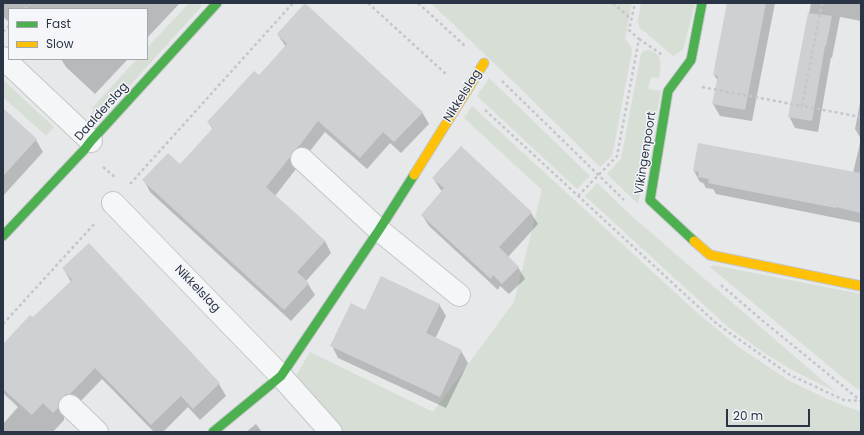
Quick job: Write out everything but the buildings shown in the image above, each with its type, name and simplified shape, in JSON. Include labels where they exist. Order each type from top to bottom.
[{"type":"street","name":"Daalderslag","points":[[3,236],[84,150],[217,3]]},
{"type":"street","name":"Vikingenpoort","points":[[702,3],[691,60],[668,91],[650,200],[710,255],[861,286]]},
{"type":"street","points":[[3,58],[91,141]]},
{"type":"street","name":"Nikkelslag","points":[[213,432],[281,376],[379,230],[484,63]]},
{"type":"street","points":[[302,159],[379,230],[459,295]]},
{"type":"street","name":"Nikkelslag","points":[[114,203],[281,376],[331,432]]},
{"type":"street","points":[[70,406],[97,432]]},
{"type":"path","points":[[3,324],[114,203],[293,3]]},
{"type":"path","points":[[368,3],[717,324],[790,375],[844,400],[861,401]]},
{"type":"path","points":[[418,3],[484,63]]},
{"type":"path","points":[[613,3],[631,19]]},
{"type":"path","points":[[634,3],[629,30],[639,39],[667,58],[675,82],[861,117]]},
{"type":"path","points":[[802,106],[822,3]]},
{"type":"path","points":[[578,196],[617,156],[639,39]]},
{"type":"shaded area","points":[[189,3],[199,3],[202,6],[103,115],[91,122],[93,107],[136,60],[148,60],[148,47]]},
{"type":"shaded area","points":[[431,3],[632,3],[625,39],[631,46],[632,51],[612,156],[600,167]]},
{"type":"shaded area","points":[[641,3],[695,3],[683,50],[673,56],[639,27],[638,20]]},
{"type":"shaded area","points":[[649,50],[657,55],[661,65],[659,78],[651,77],[648,89],[661,91],[638,204],[607,174],[621,159],[641,54],[643,51]]},
{"type":"shaded area","points":[[489,78],[590,176],[577,189],[477,96]]},
{"type":"shaded area","points":[[3,80],[54,127],[46,136],[3,97]]},
{"type":"shaded area","points":[[472,106],[694,310],[740,348],[788,380],[827,399],[861,412],[861,432],[341,432],[296,376],[310,352],[433,412],[514,302],[542,190],[464,118]]},
{"type":"shaded area","points":[[597,183],[635,219],[836,392],[790,369],[727,326],[585,196]]},
{"type":"shaded area","points":[[713,265],[861,294],[861,391],[848,382],[710,267]]},
{"type":"traffic: fast","points":[[3,236],[84,150],[217,3]]},
{"type":"traffic: fast","points":[[694,241],[650,200],[668,91],[691,60],[702,3]]},
{"type":"traffic: fast","points":[[213,432],[281,376],[414,175]]},
{"type":"traffic: slow","points":[[414,175],[484,63]]},
{"type":"traffic: slow","points":[[694,241],[710,255],[861,286]]}]
